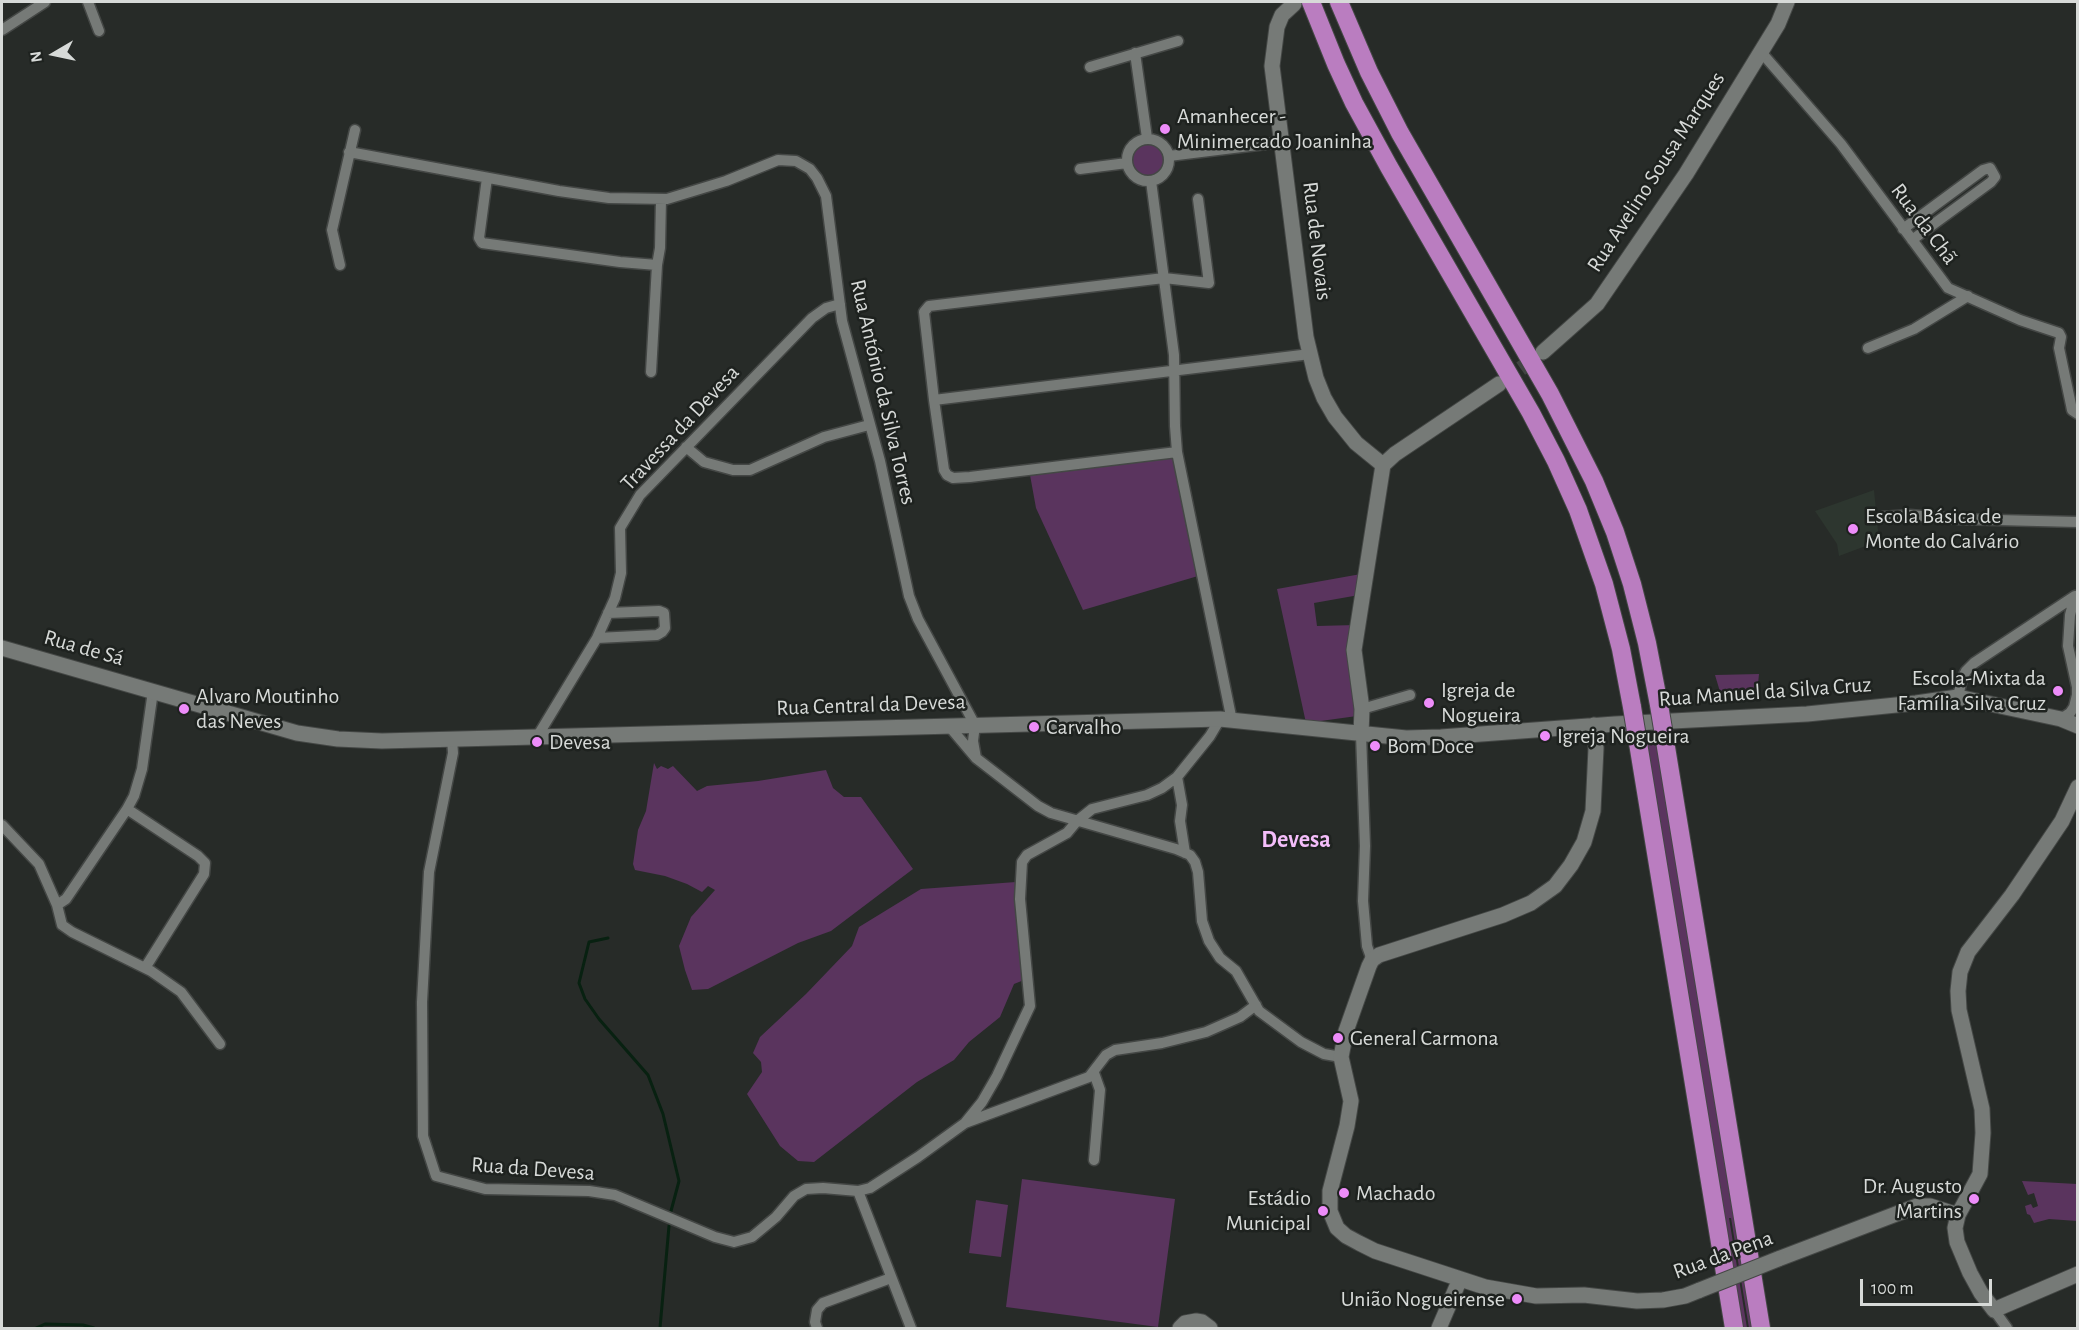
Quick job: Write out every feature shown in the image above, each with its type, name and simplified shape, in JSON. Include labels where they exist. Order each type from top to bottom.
[{"type":"highway","points":[[1339,2],[1384,102],[1550,394],[1594,481],[1615,532],[1632,584],[1659,705],[1761,1329]]},
{"type":"highway","points":[[1303,3],[1389,167],[1531,413],[1563,477],[1591,544],[1621,649],[1632,707],[1734,1329]]},
{"type":"street","points":[[2,30],[45,2]]},
{"type":"street","points":[[88,2],[99,31]]},
{"type":"street","name":"Rua Avelino Sousa Marques","points":[[1543,352],[1597,304],[1686,174],[1778,24],[1787,2]]},
{"type":"street","name":"Rua de Novais","points":[[1303,3],[1282,15],[1277,27],[1272,66],[1306,337],[1324,398],[1335,417],[1356,442],[1383,465]]},
{"type":"street","points":[[1090,67],[1178,40]]},
{"type":"street","name":"Rua da Chã","points":[[1761,52],[1841,144],[1948,288],[2020,320],[2059,333],[2061,337],[2059,348],[2072,410],[2078,414]]},
{"type":"street","points":[[1135,53],[1147,138]]},
{"type":"street","points":[[340,265],[332,230],[356,130]]},
{"type":"street","points":[[1153,138],[1164,144],[1169,156],[1166,171],[1150,181],[1136,178],[1128,169],[1127,154],[1138,140],[1153,138]]},
{"type":"street","points":[[1169,156],[1282,142]]},
{"type":"street","name":"Rua António da Silva Torres","points":[[350,152],[609,198],[661,199],[717,184],[778,160],[796,161],[810,169],[826,196],[848,347],[882,471],[909,596],[918,619],[975,725]]},
{"type":"street","points":[[1080,169],[1127,163]]},
{"type":"street","points":[[1903,228],[1983,170],[1990,168],[1995,177],[1991,182],[1912,240]]},
{"type":"street","points":[[487,178],[479,238],[482,243],[657,265]]},
{"type":"street","points":[[911,1329],[858,1191],[870,1188],[965,1123],[982,1102],[997,1076],[1030,1006],[1020,899],[1022,862],[1027,855],[1067,833],[1092,809],[1147,795],[1162,788],[1177,777],[1226,720],[1177,452],[1176,370],[1150,181]]},
{"type":"street","points":[[651,372],[660,248],[661,199]]},
{"type":"street","points":[[1177,452],[953,478],[946,475],[934,400],[924,312],[929,306],[1164,278],[1209,283],[1197,200]]},
{"type":"street","points":[[1868,348],[1914,329],[1968,296]]},
{"type":"street","name":"Travessa da Devesa","points":[[537,737],[597,638],[615,598],[621,573],[620,528],[640,495],[812,318],[826,308],[840,304]]},
{"type":"street","points":[[934,400],[1310,354]]},
{"type":"street","points":[[1372,960],[1367,946],[1363,901],[1365,846],[1362,709],[1354,650],[1383,465],[1395,454],[1499,384]]},
{"type":"street","points":[[686,447],[704,462],[734,470],[750,470],[824,437],[869,425]]},
{"type":"street","points":[[1882,517],[1910,515],[1957,519],[2078,522]]},
{"type":"street","points":[[2061,719],[2074,707],[2077,687],[2068,646],[2070,615],[2076,593]]},
{"type":"street","points":[[1958,697],[1962,679],[1974,663],[2076,593]]},
{"type":"street","points":[[597,638],[657,635],[665,628],[664,613],[659,610],[608,613]]},
{"type":"street","name":"Rua de Sá","points":[[2,648],[153,692]]},
{"type":"street","points":[[57,905],[66,899],[127,810],[139,783],[153,692]]},
{"type":"street","name":"Rua Central da Devesa","points":[[153,692],[297,733],[317,737],[382,741],[1226,720],[1406,738],[1594,725]]},
{"type":"street","points":[[1362,709],[1410,695]]},
{"type":"street","name":"Rua Manuel da Silva Cruz","points":[[1594,725],[1808,714],[1958,697],[2061,719],[2078,726]]},
{"type":"street","points":[[975,725],[976,758]]},
{"type":"street","points":[[949,726],[976,758],[1038,806],[1051,813],[1190,855],[1198,872],[1202,921],[1209,940],[1220,958],[1236,971],[1259,1011],[1301,1042],[1324,1054],[1341,1057],[1346,1030],[1372,960],[1379,955],[1503,915],[1531,903],[1556,886],[1584,842],[1593,811],[1596,748],[1594,725]]},
{"type":"street","name":"Rua da Devesa","points":[[452,739],[453,753],[429,872],[422,1002],[423,1136],[436,1176],[485,1189],[589,1191],[615,1195],[715,1237],[734,1242],[752,1237],[776,1217],[794,1196],[806,1189],[858,1191]]},
{"type":"street","points":[[1177,777],[1182,805],[1180,821],[1185,853]]},
{"type":"street","points":[[2007,1329],[1981,1293],[1962,1254],[1955,1228],[1958,1215],[1980,1174],[1983,1133],[1982,1109],[1959,1010],[1960,972],[1968,952],[2012,895],[2062,821],[2078,787]]},
{"type":"street","points":[[127,810],[198,856],[205,863],[204,874],[145,969]]},
{"type":"street","points":[[2,825],[39,864],[57,905],[62,925],[145,969],[181,992],[220,1044]]},
{"type":"street","points":[[965,1123],[1075,1083],[1094,1073],[1106,1055],[1115,1050],[1162,1043],[1206,1032],[1240,1017],[1256,1005]]},
{"type":"street","name":"Rua da Pena","points":[[1341,1057],[1351,1101],[1330,1191],[1330,1211],[1337,1228],[1346,1236],[1376,1251],[1485,1287],[1536,1296],[1584,1295],[1637,1301],[1663,1300],[1684,1296],[1917,1206],[1930,1206],[1958,1215]]},
{"type":"street","points":[[1094,1073],[1100,1090],[1094,1160]]},
{"type":"street","points":[[1994,1310],[2078,1274]]},
{"type":"street","points":[[817,1329],[815,1322],[817,1310],[824,1303],[891,1278]]},
{"type":"street","points":[[1439,1329],[1460,1279]]},
{"type":"street","points":[[1180,1329],[1185,1323],[1196,1321],[1207,1325],[1210,1329]]},
{"type":"shaded area","points":[[1148,141],[1160,146],[1165,158],[1160,170],[1148,175],[1136,170],[1131,158],[1136,146]]},
{"type":"shaded area","points":[[1170,457],[1175,462],[1198,576],[1083,610],[1036,508],[1030,475]]},
{"type":"shaded area","name":"Escola Básica de Monte do Calvário","points":[[1874,490],[1879,541],[1839,556],[1837,544],[1815,511]]},
{"type":"shaded area","points":[[1361,574],[1359,595],[1314,603],[1317,626],[1355,625],[1357,716],[1306,723],[1277,589]]},
{"type":"shaded area","points":[[1759,674],[1757,694],[1721,695],[1715,675]]},
{"type":"shaded area","points":[[1656,742],[1752,1328],[1749,1328],[1731,1218],[1729,1218],[1747,1328],[1742,1328],[1646,743]]},
{"type":"shaded area","points":[[654,763],[657,769],[661,766],[668,769],[673,766],[697,791],[707,786],[758,781],[826,770],[833,788],[844,797],[861,797],[913,869],[831,931],[798,943],[708,989],[692,990],[679,946],[691,917],[715,890],[708,886],[702,892],[665,876],[635,870],[633,864],[638,830],[646,811]]},
{"type":"shaded area","points":[[1016,882],[1024,980],[1014,984],[1000,1017],[969,1042],[954,1060],[917,1082],[814,1162],[798,1161],[780,1146],[747,1094],[762,1072],[761,1062],[753,1053],[760,1037],[852,946],[859,927],[921,889]]},
{"type":"shaded area","points":[[1022,1179],[1175,1199],[1158,1327],[1006,1307]]},
{"type":"shaded area","points":[[2022,1181],[2077,1184],[2077,1221],[2049,1219],[2034,1223],[2027,1214],[2025,1206],[2031,1204],[2033,1208],[2038,1206],[2034,1193],[2028,1195]]},
{"type":"shaded area","points":[[976,1200],[1008,1205],[1001,1257],[969,1253]]},
{"type":"waterway","points":[[608,938],[589,942],[579,983],[585,999],[599,1019],[648,1075],[663,1114],[679,1181],[671,1211]]},
{"type":"waterway","points":[[660,1328],[669,1226]]},
{"type":"waterway","points":[[36,1328],[45,1324],[83,1325],[94,1328]]},
{"type":"tunnel","points":[[1502,382],[1541,354]]},
{"type":"place","name":"Amanhecer - Minimercado Joaninha","points":[[1165,129]]},
{"type":"place","name":"Escola Básica de Monte do Calvário","points":[[1853,529]]},
{"type":"place","name":"Escola-Mixta da Família Silva Cruz","points":[[2058,691]]},
{"type":"place","name":"Igreja de Nogueira","points":[[1429,703]]},
{"type":"place","name":"Alvaro Moutinho das Neves","points":[[184,709]]},
{"type":"place","name":"Carvalho","points":[[1034,727]]},
{"type":"place","name":"Igreja Nogueira","points":[[1545,736]]},
{"type":"place","name":"Devesa","points":[[537,742]]},
{"type":"place","name":"Bom Doce","points":[[1375,746]]},
{"type":"place","name":"General Carmona","points":[[1338,1038]]},
{"type":"place","name":"Machado","points":[[1344,1193]]},
{"type":"place","name":"Dr. Augusto Martins","points":[[1974,1199]]},
{"type":"place","name":"Estádio Municipal","points":[[1323,1211]]},
{"type":"place","name":"União Nogueirense","points":[[1517,1299]]},
{"type":"district","name":"Devesa","points":[[1296,840]]}]
